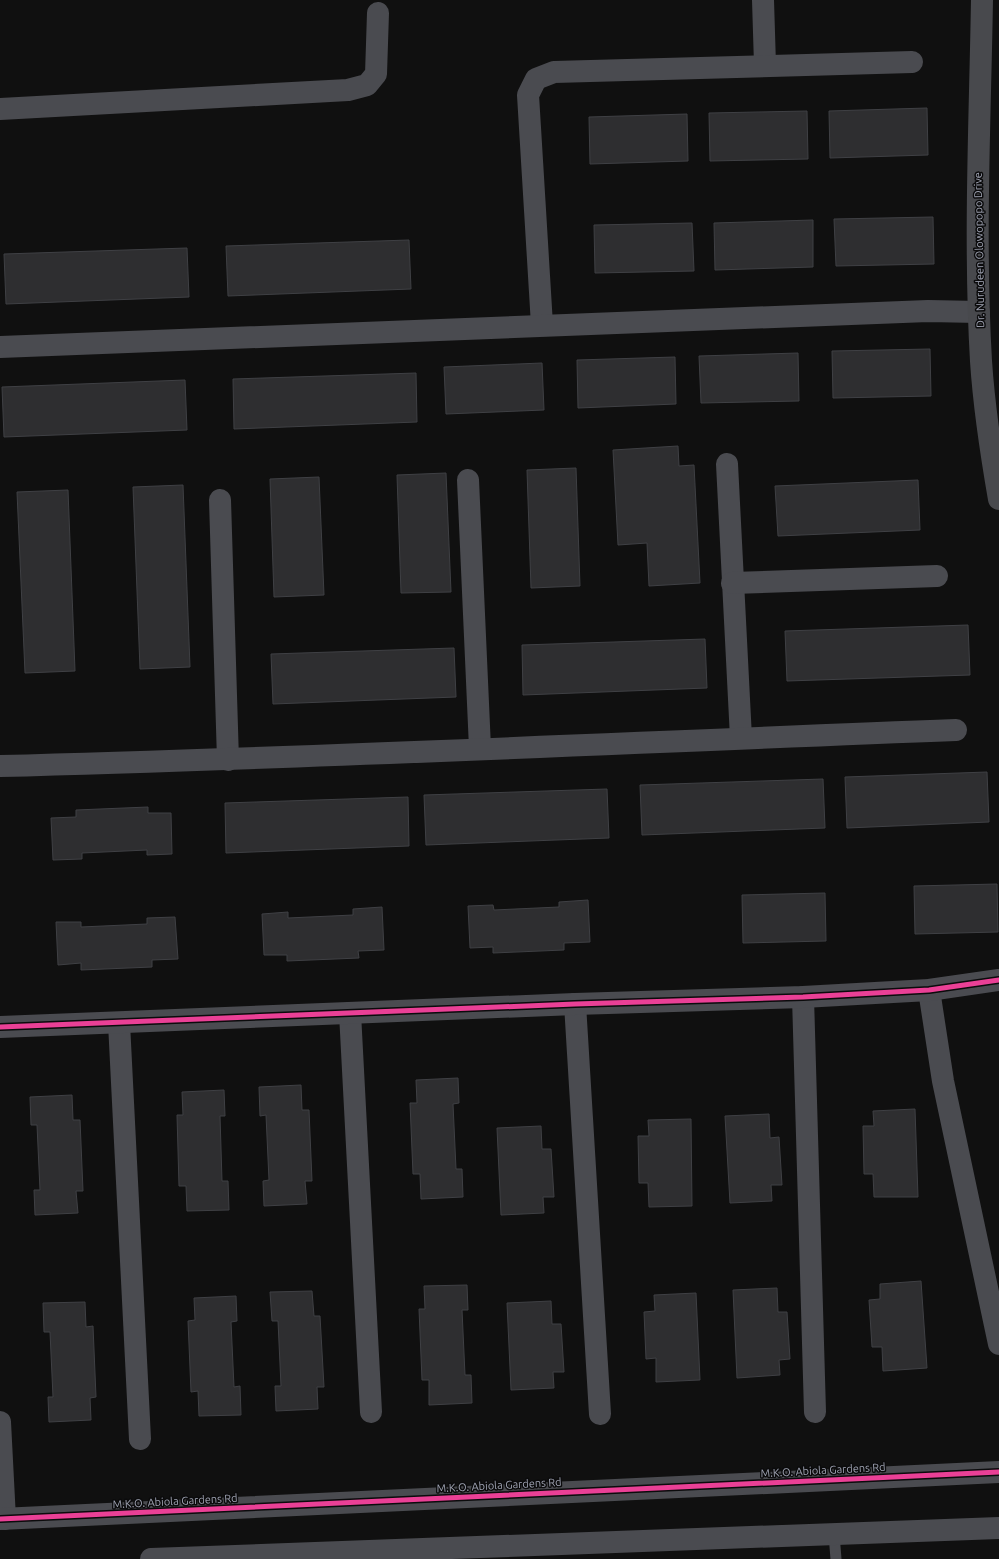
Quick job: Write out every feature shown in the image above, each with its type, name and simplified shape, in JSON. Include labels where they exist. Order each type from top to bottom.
[{"type":"main road","name":"Dr. Nurudeen Olowopopo Drive","points":[[982,0],[978,189],[979,312],[981,361],[989,442],[999,499]]},
{"type":"street","points":[[763,0],[765,65]]},
{"type":"street","points":[[0,109],[354,89],[367,85],[376,74],[378,13]]},
{"type":"street","points":[[542,325],[528,96],[536,79],[554,72],[912,62]]},
{"type":"street","points":[[0,347],[928,311],[979,312]]},
{"type":"street","points":[[727,464],[741,738]]},
{"type":"street","points":[[468,480],[480,748]]},
{"type":"street","points":[[220,500],[228,760]]},
{"type":"street","points":[[732,583],[937,576]]},
{"type":"street","points":[[0,766],[228,760],[480,748],[956,730]]},
{"type":"street","points":[[0,1027],[575,1004],[803,997],[929,990],[999,980]]},
{"type":"street","points":[[929,990],[943,1081],[999,1344]]},
{"type":"street","points":[[803,997],[815,1412]]},
{"type":"street","points":[[575,1004],[600,1414]]},
{"type":"street","points":[[350,1013],[371,1412]]},
{"type":"street","points":[[119,1023],[140,1439]]},
{"type":"street","points":[[0,1422],[2,1519]]},
{"type":"street","name":"M.K.O. Abiola Gardens Rd","points":[[2,1519],[999,1472]]},
{"type":"street","points":[[151,1559],[471,1553],[834,1534],[999,1528]]},
{"type":"lane","points":[[834,1534],[836,1559]]},
{"type":"building","points":[[927,108],[928,155],[830,158],[829,111]]},
{"type":"building","points":[[807,111],[808,159],[710,161],[709,113]]},
{"type":"building","points":[[687,114],[688,161],[590,164],[589,117]]},
{"type":"building","points":[[933,217],[934,264],[836,266],[834,219]]},
{"type":"building","points":[[813,220],[813,267],[715,270],[714,223]]},
{"type":"building","points":[[692,223],[694,271],[595,273],[594,225]]},
{"type":"building","points":[[409,240],[411,289],[228,296],[226,246]]},
{"type":"building","points":[[187,248],[189,297],[6,304],[4,254]]},
{"type":"building","points":[[930,349],[931,396],[833,398],[832,351]]},
{"type":"building","points":[[798,353],[799,401],[701,403],[699,356]]},
{"type":"building","points":[[675,357],[676,404],[578,408],[577,360]]},
{"type":"building","points":[[542,363],[544,410],[446,414],[444,367]]},
{"type":"building","points":[[416,373],[417,422],[234,429],[233,379]]},
{"type":"building","points":[[185,380],[187,430],[4,437],[2,387]]},
{"type":"building","points":[[678,446],[679,466],[694,465],[700,583],[649,586],[647,543],[618,545],[613,450]]},
{"type":"building","points":[[576,468],[580,586],[531,588],[527,470]]},
{"type":"building","points":[[446,473],[451,592],[401,593],[397,475]]},
{"type":"building","points":[[319,477],[324,595],[274,597],[270,479]]},
{"type":"building","points":[[918,480],[920,530],[778,536],[775,486]]},
{"type":"building","points":[[183,485],[190,667],[140,669],[133,487]]},
{"type":"building","points":[[68,490],[75,671],[25,673],[17,492]]},
{"type":"building","points":[[968,625],[970,675],[787,681],[785,631]]},
{"type":"building","points":[[705,639],[707,688],[523,695],[522,645]]},
{"type":"building","points":[[454,648],[456,697],[273,704],[271,654]]},
{"type":"building","points":[[987,772],[989,822],[847,828],[845,777]]},
{"type":"building","points":[[823,779],[825,828],[642,835],[640,785]]},
{"type":"building","points":[[607,789],[609,838],[426,845],[424,795]]},
{"type":"building","points":[[408,797],[409,846],[226,853],[225,803]]},
{"type":"building","points":[[148,807],[148,813],[171,813],[172,854],[147,855],[147,850],[82,853],[82,859],[53,860],[51,818],[76,817],[76,810]]},
{"type":"building","points":[[997,884],[998,932],[915,934],[914,886]]},
{"type":"building","points":[[825,893],[826,941],[743,943],[742,895]]},
{"type":"building","points":[[588,900],[590,942],[564,943],[564,950],[493,953],[493,947],[470,948],[468,906],[493,905],[494,910],[559,907],[559,902]]},
{"type":"building","points":[[382,907],[384,950],[358,951],[359,958],[287,961],[287,955],[264,955],[262,914],[288,912],[288,918],[353,915],[353,909]]},
{"type":"building","points":[[175,917],[178,959],[152,960],[152,967],[81,970],[81,963],[58,965],[56,922],[81,922],[81,927],[147,924],[147,918]]},
{"type":"building","points":[[458,1078],[459,1103],[453,1104],[456,1169],[462,1169],[463,1197],[421,1199],[420,1174],[413,1174],[410,1103],[417,1103],[416,1080]]},
{"type":"building","points":[[301,1085],[302,1110],[309,1110],[312,1181],[305,1181],[307,1204],[264,1206],[263,1181],[269,1180],[266,1115],[260,1116],[259,1087]]},
{"type":"building","points":[[224,1090],[225,1116],[220,1116],[222,1181],[228,1181],[229,1210],[187,1211],[186,1186],[179,1186],[177,1115],[183,1115],[182,1092]]},
{"type":"building","points":[[72,1095],[73,1120],[80,1120],[83,1191],[76,1191],[78,1213],[35,1215],[34,1190],[40,1190],[37,1125],[31,1125],[30,1097]]},
{"type":"building","points":[[915,1109],[918,1197],[874,1197],[873,1174],[864,1174],[863,1126],[874,1126],[873,1111]]},
{"type":"building","points":[[769,1114],[770,1138],[779,1137],[782,1185],[771,1185],[772,1201],[730,1203],[725,1116]]},
{"type":"building","points":[[691,1119],[692,1206],[649,1207],[648,1183],[639,1183],[638,1136],[649,1136],[648,1120]]},
{"type":"building","points":[[541,1126],[542,1149],[551,1149],[554,1197],[543,1197],[544,1213],[501,1215],[497,1128]]},
{"type":"building","points":[[921,1281],[927,1368],[883,1371],[882,1347],[872,1347],[869,1300],[880,1299],[880,1284]]},
{"type":"building","points":[[467,1285],[468,1310],[462,1310],[465,1375],[471,1375],[472,1403],[429,1405],[429,1380],[422,1380],[419,1309],[425,1309],[424,1286]]},
{"type":"building","points":[[777,1288],[778,1312],[787,1312],[790,1359],[779,1360],[780,1375],[737,1378],[733,1290]]},
{"type":"building","points":[[312,1291],[314,1316],[320,1316],[324,1387],[317,1387],[318,1409],[276,1411],[275,1386],[281,1386],[278,1321],[272,1321],[270,1292]]},
{"type":"building","points":[[696,1293],[700,1380],[656,1382],[656,1358],[646,1359],[644,1312],[655,1311],[654,1295]]},
{"type":"building","points":[[236,1296],[237,1321],[231,1322],[234,1387],[240,1386],[241,1415],[199,1416],[198,1391],[191,1392],[188,1321],[195,1320],[194,1298]]},
{"type":"building","points":[[551,1301],[552,1324],[561,1324],[564,1372],[553,1372],[554,1388],[511,1390],[507,1303]]},
{"type":"building","points":[[85,1302],[86,1327],[93,1326],[96,1397],[90,1398],[91,1420],[49,1422],[48,1397],[53,1397],[50,1332],[44,1332],[43,1303]]},
{"type":"cycle path","points":[[0,1027],[575,1004],[803,997],[929,990],[999,980]]},
{"type":"cycle path","points":[[0,1519],[999,1472]]}]
